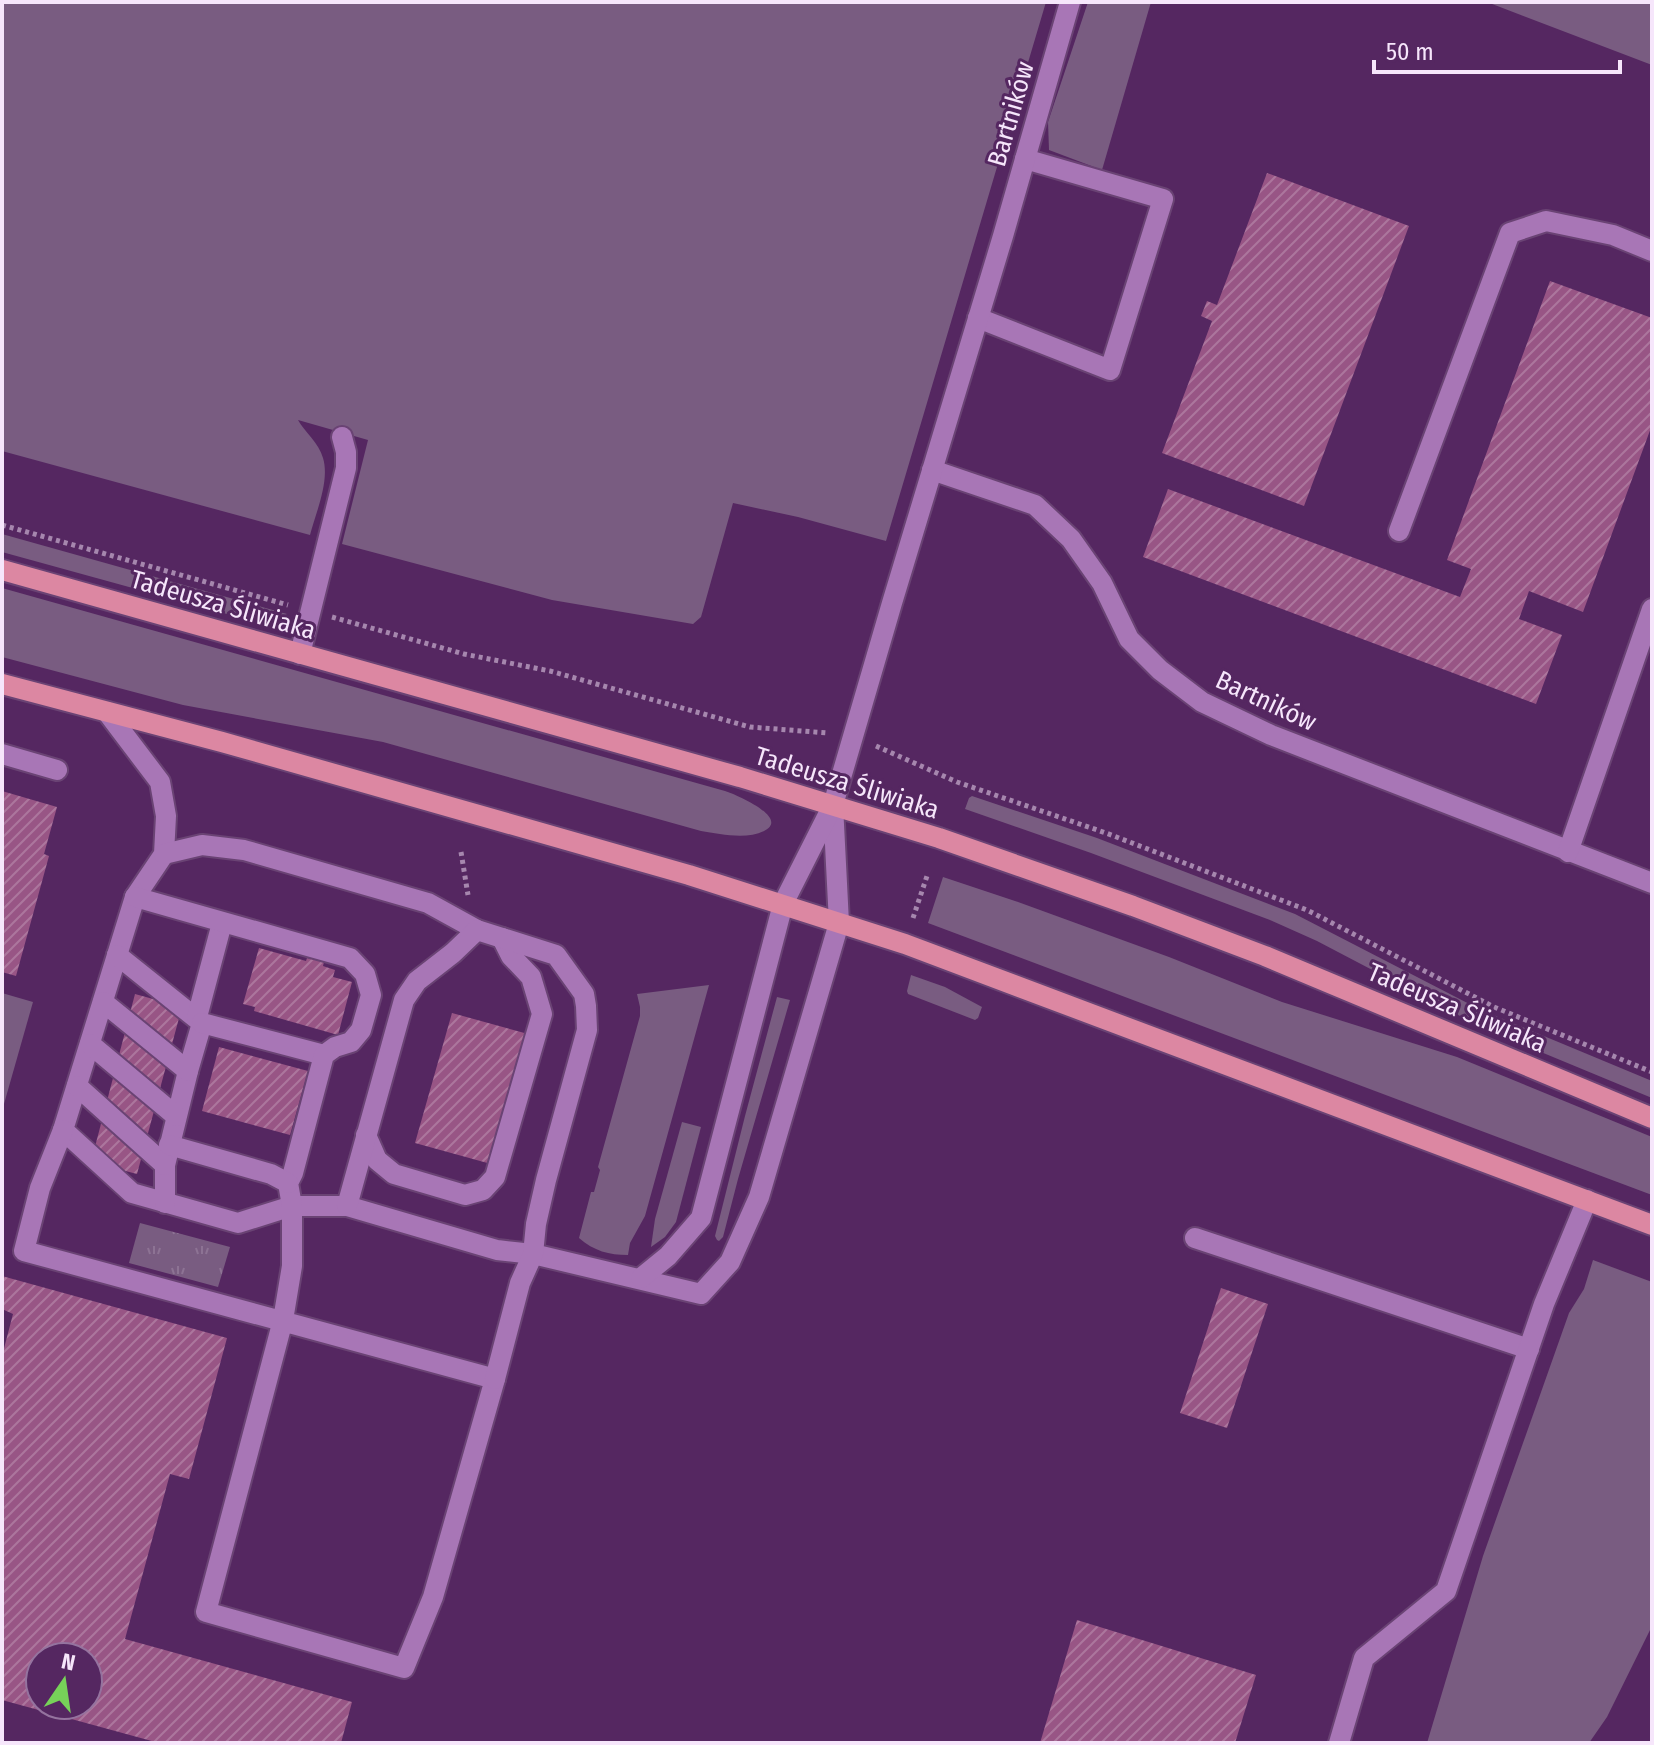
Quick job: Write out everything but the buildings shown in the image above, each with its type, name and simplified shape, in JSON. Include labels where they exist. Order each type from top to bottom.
[{"type":"main road","name":"Tadeusza Śliwiaka","points":[[2,570],[833,805],[966,847],[1265,956],[1652,1118]]},
{"type":"main road","points":[[2,684],[222,742],[783,904],[919,950],[1652,1225]]},
{"type":"street","name":"Bartników","points":[[833,805],[1070,2]]},
{"type":"street","points":[[978,318],[1110,370],[1163,199],[1025,159]]},
{"type":"street","points":[[1399,531],[1510,233],[1546,221],[1613,235],[1652,251]]},
{"type":"street","points":[[300,654],[346,468],[342,437]]},
{"type":"street","name":"Bartników","points":[[932,470],[1035,505],[1071,539],[1102,583],[1129,639],[1160,670],[1202,702],[1271,735],[1652,883]]},
{"type":"street","points":[[1568,852],[1652,609]]},
{"type":"street","points":[[107,712],[160,782],[166,816],[164,854],[135,897],[63,1130],[40,1188],[24,1251],[495,1379]]},
{"type":"street","points":[[2,754],[57,770]]},
{"type":"street","points":[[641,1278],[668,1256],[701,1218],[783,904],[833,805]]},
{"type":"street","points":[[63,1130],[132,1193],[238,1223],[292,1206],[347,1206],[497,1250],[533,1254],[701,1294],[730,1262],[759,1197],[839,923],[833,805]]},
{"type":"street","points":[[135,897],[350,958],[365,974],[371,995],[361,1030],[351,1042],[335,1047],[324,1055],[288,1183],[292,1206],[292,1266],[283,1320],[206,1612],[404,1668],[433,1597],[520,1283],[533,1254],[546,1180],[587,1030],[584,994],[556,955],[477,930],[428,903],[244,850],[202,845],[164,854]]},
{"type":"street","points":[[165,1203],[167,1155],[222,923]]},
{"type":"street","points":[[347,1206],[404,1000],[417,981],[477,930]]},
{"type":"street","points":[[366,1135],[377,1160],[394,1174],[465,1195],[483,1190],[495,1177],[542,1014],[531,977],[511,956],[502,938]]},
{"type":"street","points":[[117,955],[199,1020],[324,1055]]},
{"type":"street","points":[[103,1002],[188,1071]]},
{"type":"street","points":[[90,1044],[176,1116]]},
{"type":"street","points":[[77,1086],[167,1155],[271,1174],[288,1183]]},
{"type":"street","points":[[1339,1743],[1364,1658],[1446,1591],[1544,1304],[1587,1200]]},
{"type":"street","points":[[1195,1238],[1529,1349]]},
{"type":"path","points":[[2,525],[464,654],[550,671],[750,727],[833,733]]},
{"type":"path","points":[[874,745],[957,782],[1106,833],[1307,910],[1488,1003],[1652,1072]]},
{"type":"path","points":[[461,852],[477,930]]},
{"type":"path","points":[[913,918],[928,873]]},
{"type":"green space","points":[[2,2],[1046,2],[886,541],[733,503],[701,617],[693,624],[552,600],[342,544],[368,440],[298,420],[318,447],[325,467],[310,535],[2,451]]},
{"type":"green space","points":[[1088,2],[1151,2],[1102,170],[1049,150],[1048,122]]},
{"type":"green space","points":[[1487,2],[1652,2],[1652,65]]},
{"type":"green space","points":[[2,534],[287,614],[275,624],[263,624],[2,552]]},
{"type":"green space","points":[[2,588],[725,791],[766,813],[771,820],[770,826],[749,835],[701,831],[383,742],[183,705],[2,657]]},
{"type":"green space","points":[[972,796],[1097,838],[1295,914],[1479,1009],[1652,1081],[1652,1098],[1483,1028],[1317,941],[1270,920],[965,809]]},
{"type":"green space","points":[[943,877],[1169,957],[1282,1002],[1457,1057],[1652,1137],[1652,1195],[928,923]]},
{"type":"green space","points":[[911,975],[945,987],[982,1007],[978,1018],[975,1020],[908,994]]},
{"type":"green space","points":[[709,985],[645,1216],[630,1243],[628,1255],[596,1249],[579,1238],[640,1016],[637,994]]},
{"type":"green space","points":[[2,993],[33,1002],[2,1111]]},
{"type":"green space","points":[[777,997],[790,1000],[723,1237],[719,1241],[715,1236]]},
{"type":"green space","points":[[682,1122],[701,1127],[676,1222],[665,1237],[651,1247],[655,1219]]},
{"type":"green space","points":[[140,1223],[230,1247],[218,1287],[129,1263]]},
{"type":"green space","points":[[1593,1260],[1652,1282],[1652,1626],[1607,1717],[1589,1743],[1427,1743],[1483,1556],[1569,1313],[1584,1289]]}]
